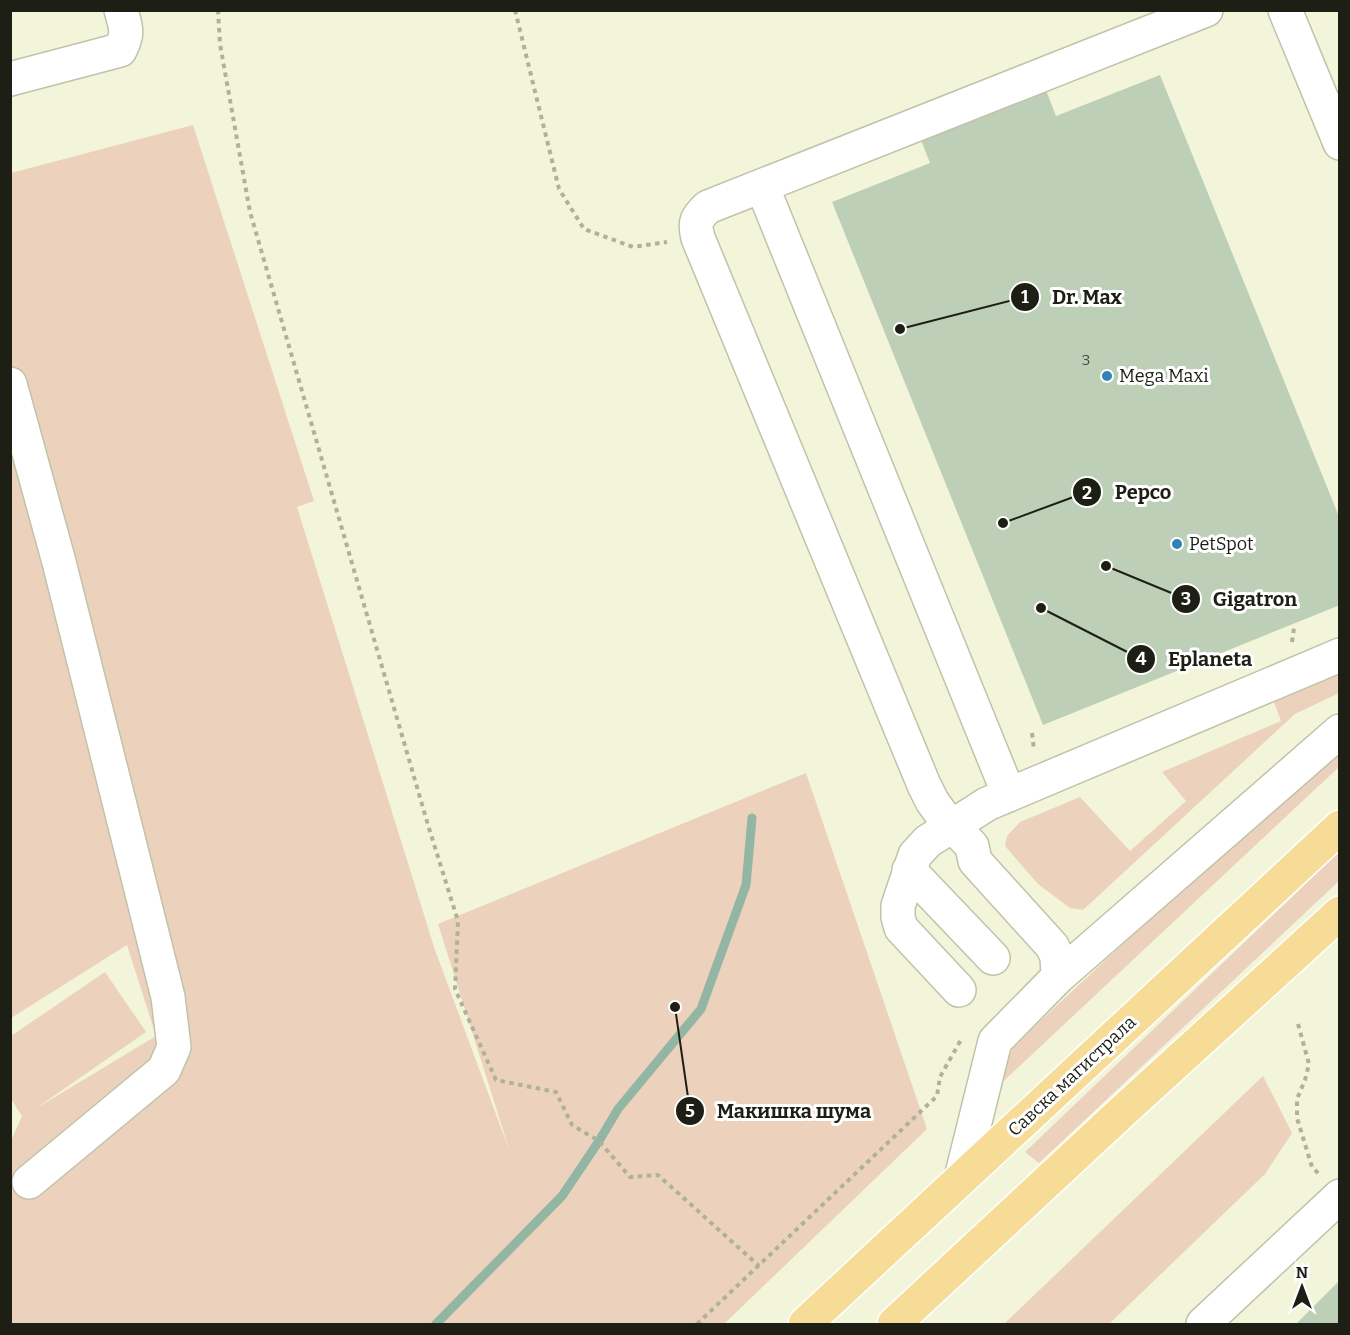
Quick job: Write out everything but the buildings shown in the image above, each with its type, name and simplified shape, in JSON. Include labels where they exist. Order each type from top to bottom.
[{"type":"main road","name":"Савска магистрала","points":[[805,1324],[1340,827]]},
{"type":"main road","points":[[894,1324],[1340,913]]},
{"type":"lane","points":[[10,79],[120,50],[127,32],[121,10]]},
{"type":"lane","points":[[1100,941],[1076,940],[1065,934],[987,850],[963,836],[932,801],[695,226],[700,214],[708,207],[1206,10]]},
{"type":"lane","points":[[1285,10],[1340,143]]},
{"type":"lane","points":[[762,186],[1009,795]]},
{"type":"lane","points":[[13,405],[59,562],[168,997],[174,1047],[164,1070],[29,1182]]},
{"type":"lane","points":[[959,990],[901,928],[898,917],[898,906],[909,870],[915,855],[928,841],[963,836],[987,804],[1340,655]]},
{"type":"lane","points":[[961,1178],[995,1041],[1058,977],[1340,731]]},
{"type":"lane","points":[[963,836],[975,861],[1052,946],[1057,956],[1058,977]]},
{"type":"lane","points":[[909,870],[993,958]]},
{"type":"lane","points":[[1203,1324],[1333,1189]]},
{"type":"path","points":[[218,10],[220,44],[250,212],[458,921],[455,989],[496,1080],[556,1092],[572,1125],[599,1141],[630,1177],[658,1174],[759,1266]]},
{"type":"path","points":[[515,10],[559,189],[585,229],[633,247],[698,238]]},
{"type":"path","points":[[1298,1024],[1309,1064],[1297,1099],[1297,1118],[1312,1167],[1333,1189]]},
{"type":"path","points":[[697,1324],[937,1096]]},
{"type":"shaded area","points":[[193,125],[314,501],[297,507],[435,950],[510,1152],[438,924],[806,773],[927,1129],[724,1324],[11,1324],[11,1141],[22,1116],[11,1099],[11,1036],[105,972],[146,1032],[35,1109],[156,1036],[127,945],[11,1018],[11,173]]},
{"type":"shaded area","points":[[1339,668],[1339,693],[1295,714],[1083,910],[1070,908],[1038,884],[1005,846],[1007,836],[1020,822],[1080,797],[1130,851],[1186,801],[1162,772],[1281,721],[1273,699]]},
{"type":"shaded area","points":[[1339,743],[1339,767],[994,1090],[1006,1057],[1024,1036]]},
{"type":"shaded area","points":[[1339,852],[1339,881],[1039,1163],[1025,1152]]},
{"type":"shaded area","points":[[1263,1076],[1292,1133],[1265,1174],[1109,1324],[1004,1324]]},
{"type":"waterway","points":[[436,1324],[562,1196],[618,1109],[701,1009],[746,885],[752,818]]},
{"type":"place","name":"Dr. Max","points":[[900,329]]},
{"type":"place","name":"Mega Maxi","points":[[1107,376]]},
{"type":"place","name":"Pepco","points":[[1003,523]]},
{"type":"place","name":"PetSpot","points":[[1177,544]]},
{"type":"place","name":"Gigatron","points":[[1106,566]]},
{"type":"place","name":"Eplaneta","points":[[1041,608]]},
{"type":"place","name":"Макишка шума","points":[[675,1007]]}]
